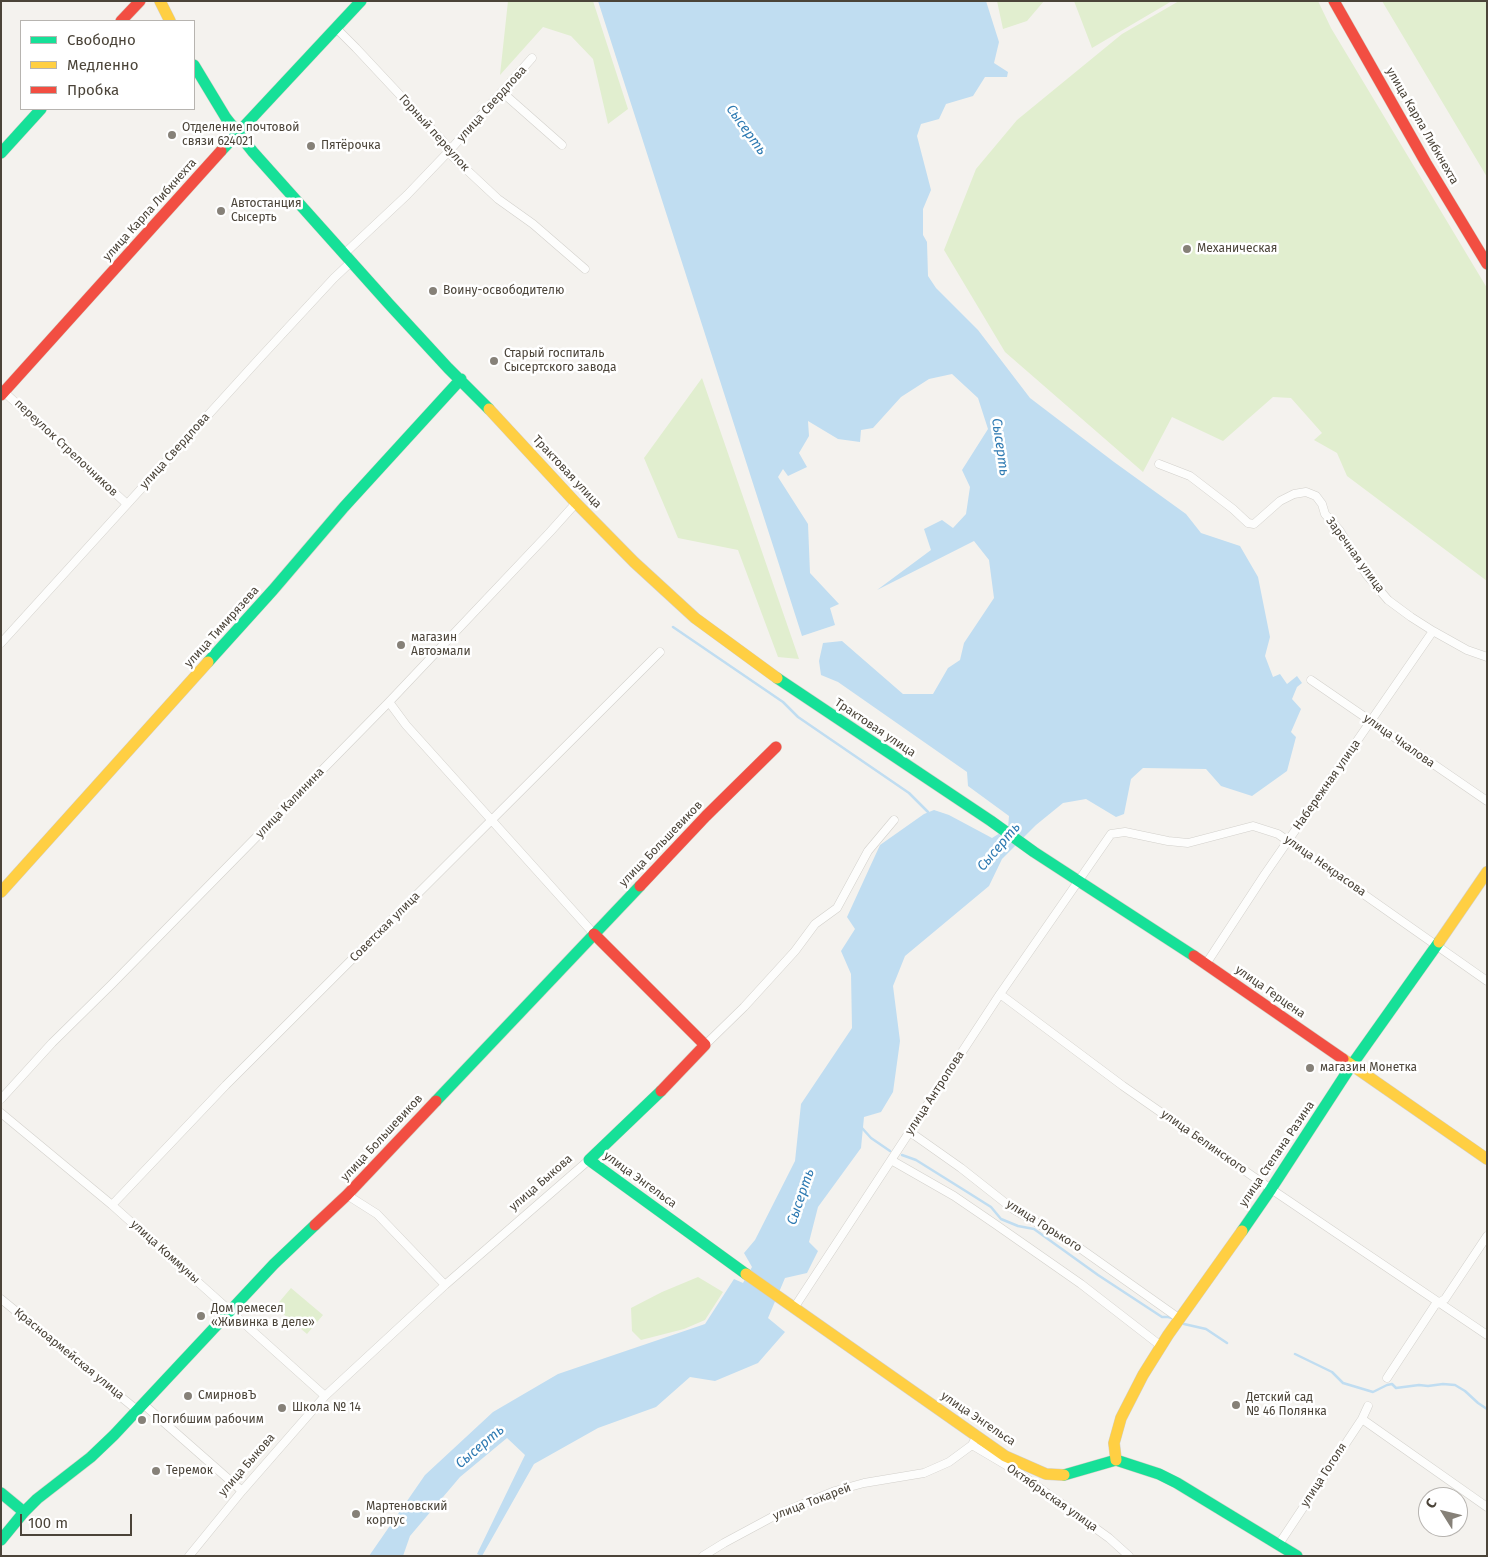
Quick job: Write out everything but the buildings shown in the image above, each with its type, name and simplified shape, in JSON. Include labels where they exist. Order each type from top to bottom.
[{"type":"street","points":[[122,20],[140,1]]},
{"type":"street","points":[[160,1],[170,20]]},
{"type":"street","name":"улица Карла Либкнехта","points":[[3,393],[238,132],[361,1]]},
{"type":"street","name":"улица Карла Либкнехта","points":[[1334,1],[1426,163],[1487,264]]},
{"type":"street","name":"Горный переулок","points":[[336,28],[450,150],[453,157],[498,200],[533,224],[585,269]]},
{"type":"street","name":"улица Свердлова","points":[[1,643],[334,278],[347,258],[450,150],[532,58]]},
{"type":"street","name":"Трактовая улица","points":[[195,67],[226,118],[290,194],[460,379],[634,562],[694,618],[789,687],[991,821],[1034,852]]},
{"type":"street","points":[[502,93],[562,145]]},
{"type":"street","points":[[1,153],[40,110]]},
{"type":"street","name":"улица Тимирязева","points":[[1,892],[460,379]]},
{"type":"street","name":"переулок Стрелочников","points":[[3,393],[127,504]]},
{"type":"street","name":"Заречная улица","points":[[1159,464],[1190,476],[1233,508],[1248,523],[1254,524],[1280,500],[1294,494],[1306,492],[1316,496],[1322,504],[1325,514],[1340,531],[1366,574],[1388,600],[1433,631],[1467,650],[1487,657]]},
{"type":"street","name":"улица Калинина","points":[[1,1099],[52,1043],[388,702],[576,503]]},
{"type":"street","name":"Набережная улица","points":[[1206,964],[1288,840],[1433,631]]},
{"type":"street","name":"Советская улица","points":[[112,1205],[226,1085],[660,652]]},
{"type":"street","name":"улица Чкалова","points":[[1311,680],[1487,801]]},
{"type":"street","points":[[388,702],[594,934],[705,1045]]},
{"type":"street","name":"улица Большевиков","points":[[1,1540],[24,1512],[57,1482],[91,1457],[114,1436],[274,1264],[347,1195],[706,816],[776,747]]},
{"type":"street","name":"улица Быкова","points":[[189,1556],[325,1396],[446,1285],[589,1160],[674,1078],[757,993],[795,951],[815,924],[837,908],[868,851],[894,820]]},
{"type":"street","name":"улица Некрасова","points":[[1111,834],[1125,832],[1188,843],[1253,826],[1278,834],[1487,981]]},
{"type":"street","name":"улица Антропова","points":[[794,1308],[1000,994],[1111,834]]},
{"type":"street","name":"улица Герцена","points":[[1034,852],[1206,964],[1487,1159]]},
{"type":"street","name":"улица Степана Разина","points":[[1116,1460],[1114,1442],[1122,1418],[1143,1375],[1161,1346],[1271,1190],[1351,1066],[1487,872]]},
{"type":"street","name":"улица Белинского","points":[[1000,994],[1123,1086],[1271,1190],[1487,1335]]},
{"type":"street","name":"улица Коммуны","points":[[1,1113],[112,1205],[325,1396]]},
{"type":"street","name":"улица Горького","points":[[910,1132],[961,1168],[1013,1209],[1074,1244],[1180,1319]]},
{"type":"street","name":"улица Энгельса","points":[[589,1160],[974,1441],[1046,1474],[1066,1475],[1116,1460]]},
{"type":"street","name":"улица Горького","points":[[891,1160],[954,1196],[995,1224],[1081,1284],[1161,1346]]},
{"type":"street","points":[[347,1195],[377,1214],[446,1285]]},
{"type":"street","points":[[1387,1378],[1435,1305],[1445,1299],[1487,1236]]},
{"type":"street","name":"Красноармейская улица","points":[[1,1299],[140,1407],[242,1492]]},
{"type":"street","name":"улица Гоголя","points":[[1279,1544],[1362,1419],[1368,1406]]},
{"type":"street","points":[[1362,1419],[1487,1507]]},
{"type":"street","name":"улица Токарей","points":[[703,1556],[776,1515],[842,1489],[864,1483],[924,1473],[949,1462],[974,1441]]},
{"type":"street","name":"Октябрьская улица","points":[[974,1441],[1108,1538],[1128,1556]]},
{"type":"street","points":[[1116,1460],[1159,1474],[1177,1483],[1297,1556]]},
{"type":"street","points":[[1,1493],[24,1512]]},
{"type":"green space","points":[[508,1],[593,1],[628,109],[608,124],[593,59],[571,36],[543,27],[500,75]]},
{"type":"green space","points":[[997,1],[1044,1],[1027,21],[1003,29]]},
{"type":"green space","points":[[1074,1],[1172,1],[1092,48]]},
{"type":"green space","points":[[1179,1],[1318,1],[1331,28],[1487,288],[1487,581],[1347,476],[1337,453],[1314,440],[1322,433],[1291,398],[1273,397],[1223,441],[1172,417],[1143,472],[1005,352],[944,250],[976,169],[1017,120],[1122,34]]},
{"type":"green space","points":[[1382,1],[1487,1],[1487,177]]},
{"type":"green space","points":[[702,378],[799,659],[778,657],[738,550],[678,538],[644,458]]},
{"type":"green space","points":[[698,1277],[723,1292],[705,1320],[684,1329],[641,1340],[632,1331],[631,1308],[662,1292]]},
{"type":"green space","points":[[291,1288],[323,1315],[307,1334],[275,1307]]},
{"type":"water","name":"Сысерть","points":[[598,1],[986,1],[999,42],[994,63],[1008,72],[1007,77],[985,77],[973,96],[946,104],[939,119],[921,124],[917,136],[931,190],[923,209],[923,235],[927,242],[928,276],[936,288],[978,330],[1030,398],[1186,514],[1201,533],[1240,546],[1258,577],[1270,637],[1265,656],[1273,677],[1280,674],[1287,684],[1297,676],[1302,683],[1297,687],[1292,699],[1301,709],[1291,732],[1296,737],[1287,771],[1252,796],[1221,786],[1206,769],[1143,768],[1131,779],[1124,814],[1116,817],[1086,799],[1063,803],[1036,825],[1002,859],[989,886],[905,956],[893,986],[900,1041],[893,1092],[881,1112],[864,1117],[861,1148],[818,1207],[809,1242],[818,1251],[807,1273],[785,1278],[768,1318],[785,1332],[758,1363],[715,1381],[690,1377],[656,1407],[598,1428],[534,1464],[482,1556],[477,1554],[525,1455],[507,1438],[460,1477],[410,1536],[403,1556],[369,1556],[425,1475],[493,1412],[558,1374],[705,1324],[734,1279],[743,1283],[752,1267],[744,1253],[755,1240],[795,1161],[801,1104],[852,1028],[851,974],[841,951],[855,929],[847,917],[880,845],[924,814],[934,810],[949,815],[992,838],[1008,828],[1009,816],[968,786],[967,772],[838,682],[821,675],[819,661],[823,643],[842,641],[903,694],[933,694],[948,668],[960,660],[964,643],[994,598],[989,560],[974,541],[877,590],[931,550],[924,529],[942,520],[953,528],[966,514],[970,487],[962,470],[988,429],[978,398],[952,374],[929,379],[901,397],[873,428],[861,430],[860,442],[838,439],[808,421],[809,436],[799,453],[807,467],[788,476],[783,469],[778,477],[808,524],[810,573],[839,604],[830,608],[835,625],[802,636]]},
{"type":"waterway","points":[[673,627],[783,702],[798,717],[909,793],[928,812]]},
{"type":"waterway","points":[[862,1128],[871,1138],[890,1151]]},
{"type":"waterway","points":[[902,1155],[916,1160],[991,1207],[1001,1219],[1018,1226],[1034,1229],[1098,1275],[1162,1317],[1172,1318]]},
{"type":"waterway","points":[[1184,1324],[1206,1329],[1227,1343]]},
{"type":"waterway","points":[[1295,1354],[1332,1372],[1343,1383],[1373,1392],[1392,1384],[1396,1388],[1419,1385],[1455,1385],[1487,1409]]},
{"type":"traffic: fast","points":[[221,151],[361,1]]},
{"type":"traffic: fast","points":[[195,67],[226,118],[253,152],[389,304],[489,409]]},
{"type":"traffic: fast","points":[[1,153],[40,110]]},
{"type":"traffic: fast","points":[[208,662],[344,507],[461,379]]},
{"type":"traffic: fast","points":[[777,678],[991,821],[1034,852],[1194,956]]},
{"type":"traffic: fast","points":[[436,1101],[640,886]]},
{"type":"traffic: fast","points":[[1242,1231],[1351,1066],[1439,942]]},
{"type":"traffic: fast","points":[[661,1091],[589,1160],[746,1274]]},
{"type":"traffic: fast","points":[[1,1540],[37,1499],[91,1457],[114,1435],[274,1264],[315,1225]]},
{"type":"traffic: fast","points":[[1064,1475],[1116,1460],[1159,1474],[1297,1556]]},
{"type":"traffic: fast","points":[[1,1493],[24,1512]]},
{"type":"traffic: slow","points":[[160,1],[170,20]]},
{"type":"traffic: slow","points":[[489,409],[576,503],[634,562],[695,618],[777,678]]},
{"type":"traffic: slow","points":[[1,892],[208,662]]},
{"type":"traffic: slow","points":[[1439,942],[1487,872]]},
{"type":"traffic: slow","points":[[1343,1059],[1487,1159]]},
{"type":"traffic: slow","points":[[1116,1460],[1114,1443],[1121,1418],[1143,1375],[1168,1335],[1242,1231]]},
{"type":"traffic: slow","points":[[746,1274],[1005,1456],[1046,1474],[1064,1475]]},
{"type":"traffic: jam","points":[[122,20],[140,1]]},
{"type":"traffic: jam","points":[[1334,1],[1426,163],[1487,264]]},
{"type":"traffic: jam","points":[[1,395],[221,151]]},
{"type":"traffic: jam","points":[[640,886],[706,816],[776,747]]},
{"type":"traffic: jam","points":[[594,934],[705,1045],[661,1091]]},
{"type":"traffic: jam","points":[[1194,956],[1343,1059]]},
{"type":"traffic: jam","points":[[315,1225],[347,1195],[436,1101]]},
{"type":"place","name":"Отделение почтовой связи 624021","points":[[172,135]]},
{"type":"place","name":"Пятёрочка","points":[[311,146]]},
{"type":"place","name":"Автостанция Сысерть","points":[[221,211]]},
{"type":"place","name":"Механическая","points":[[1187,249]]},
{"type":"place","name":"Воину-освободителю","points":[[433,291]]},
{"type":"place","name":"Старый госпиталь Сысертского завода","points":[[494,361]]},
{"type":"place","name":"магазин Автоэмали","points":[[401,645]]},
{"type":"place","name":"магазин Монетка","points":[[1310,1068]]},
{"type":"place","name":"Дом ремесел «Живинка в деле»","points":[[201,1316]]},
{"type":"place","name":"СмирновЪ","points":[[188,1396]]},
{"type":"place","name":"Детский сад № 46 Полянка","points":[[1236,1405]]},
{"type":"place","name":"Школа № 14","points":[[282,1408]]},
{"type":"place","name":"Погибшим рабочим","points":[[142,1420]]},
{"type":"place","name":"Теремок","points":[[156,1471]]},
{"type":"place","name":"Мартеновский корпус","points":[[356,1514]]}]
